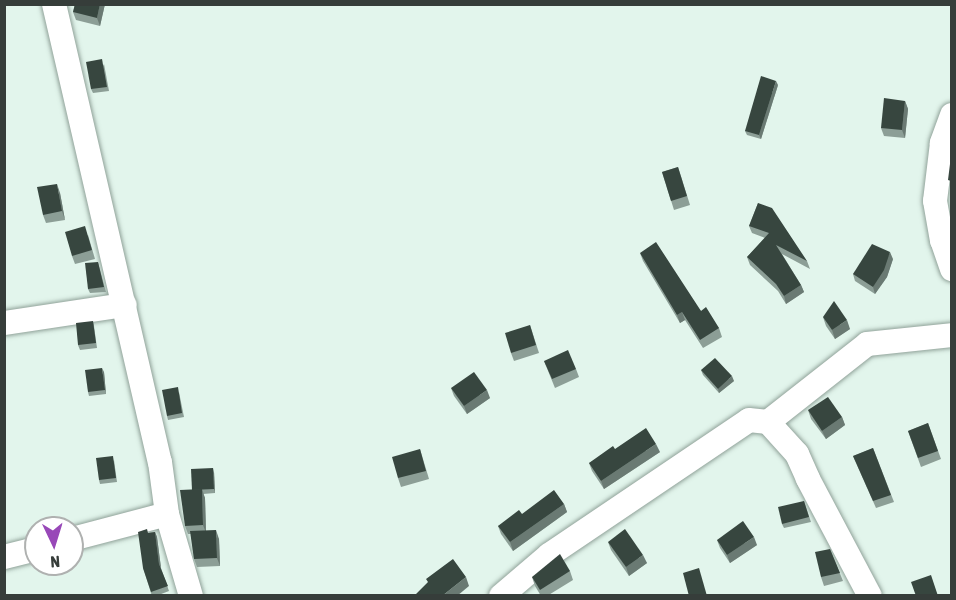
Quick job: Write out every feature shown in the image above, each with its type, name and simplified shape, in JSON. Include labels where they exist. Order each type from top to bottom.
[{"type":"street","points":[[54,4],[160,462],[167,514],[191,596]]},
{"type":"street","points":[[951,115],[942,143],[935,201],[942,240],[951,269]]},
{"type":"street","points":[[4,323],[125,305]]},
{"type":"street","points":[[768,423],[867,345],[951,335]]},
{"type":"street","points":[[501,596],[549,555],[749,420],[768,423],[797,454],[816,496],[870,596]]},
{"type":"street","points":[[84,536],[167,514]]},
{"type":"street","points":[[4,557],[24,552]]},
{"type":"building","points":[[75,4],[100,4],[97,18],[73,12]]},
{"type":"building","points":[[102,59],[107,87],[91,89],[86,62]]},
{"type":"building","points":[[761,76],[776,81],[759,135],[745,131]]},
{"type":"building","points":[[884,98],[905,101],[902,130],[881,128]]},
{"type":"building","points":[[951,156],[951,181],[948,180]]},
{"type":"building","points":[[678,167],[687,196],[671,201],[662,172]]},
{"type":"building","points":[[57,184],[62,211],[43,215],[37,187]]},
{"type":"building","points":[[758,203],[772,208],[807,261],[776,245],[801,285],[784,296],[776,284],[747,257],[769,233],[749,226]]},
{"type":"building","points":[[85,226],[92,250],[72,256],[65,232]]},
{"type":"building","points":[[656,242],[701,311],[706,307],[719,328],[700,340],[682,312],[677,315],[640,253]]},
{"type":"building","points":[[872,244],[890,252],[884,270],[873,287],[853,274]]},
{"type":"building","points":[[98,262],[104,287],[88,289],[85,263]]},
{"type":"building","points":[[834,301],[847,320],[832,330],[823,317]]},
{"type":"building","points":[[93,321],[96,343],[78,345],[76,323]]},
{"type":"building","points":[[530,325],[536,345],[511,353],[505,333]]},
{"type":"building","points":[[568,350],[576,369],[552,379],[544,361]]},
{"type":"building","points":[[715,358],[732,376],[718,389],[701,370]]},
{"type":"building","points":[[102,368],[105,390],[88,392],[85,370]]},
{"type":"building","points":[[474,372],[487,390],[464,406],[451,388]]},
{"type":"building","points":[[178,387],[182,413],[167,416],[162,390]]},
{"type":"building","points":[[828,397],[842,417],[822,431],[808,410]]},
{"type":"building","points":[[928,423],[938,451],[918,458],[908,431]]},
{"type":"building","points":[[646,428],[656,444],[601,481],[589,463],[613,446],[615,449]]},
{"type":"building","points":[[873,448],[891,495],[873,501],[853,456]]},
{"type":"building","points":[[420,449],[426,471],[398,478],[392,457]]},
{"type":"building","points":[[113,456],[116,478],[99,480],[96,458]]},
{"type":"building","points":[[213,468],[214,489],[192,490],[191,469]]},
{"type":"building","points":[[202,489],[203,525],[185,526],[180,490]]},
{"type":"building","points":[[554,490],[564,504],[510,542],[498,526],[519,510],[522,514]]},
{"type":"building","points":[[804,501],[809,517],[782,524],[778,507]]},
{"type":"building","points":[[743,521],[754,537],[727,555],[717,540]]},
{"type":"building","points":[[147,529],[148,533],[155,532],[159,564],[168,586],[151,592],[143,568],[138,532]]},
{"type":"building","points":[[625,529],[643,555],[626,567],[608,542]]},
{"type":"building","points":[[216,530],[217,558],[194,559],[190,531]]},
{"type":"building","points":[[830,549],[840,573],[821,577],[815,552]]},
{"type":"building","points":[[560,554],[570,571],[540,590],[532,577]]},
{"type":"building","points":[[453,559],[466,577],[442,596],[414,596],[428,582],[426,579]]},
{"type":"building","points":[[699,568],[707,596],[689,596],[683,573]]},
{"type":"building","points":[[931,575],[938,596],[916,596],[911,582]]}]
